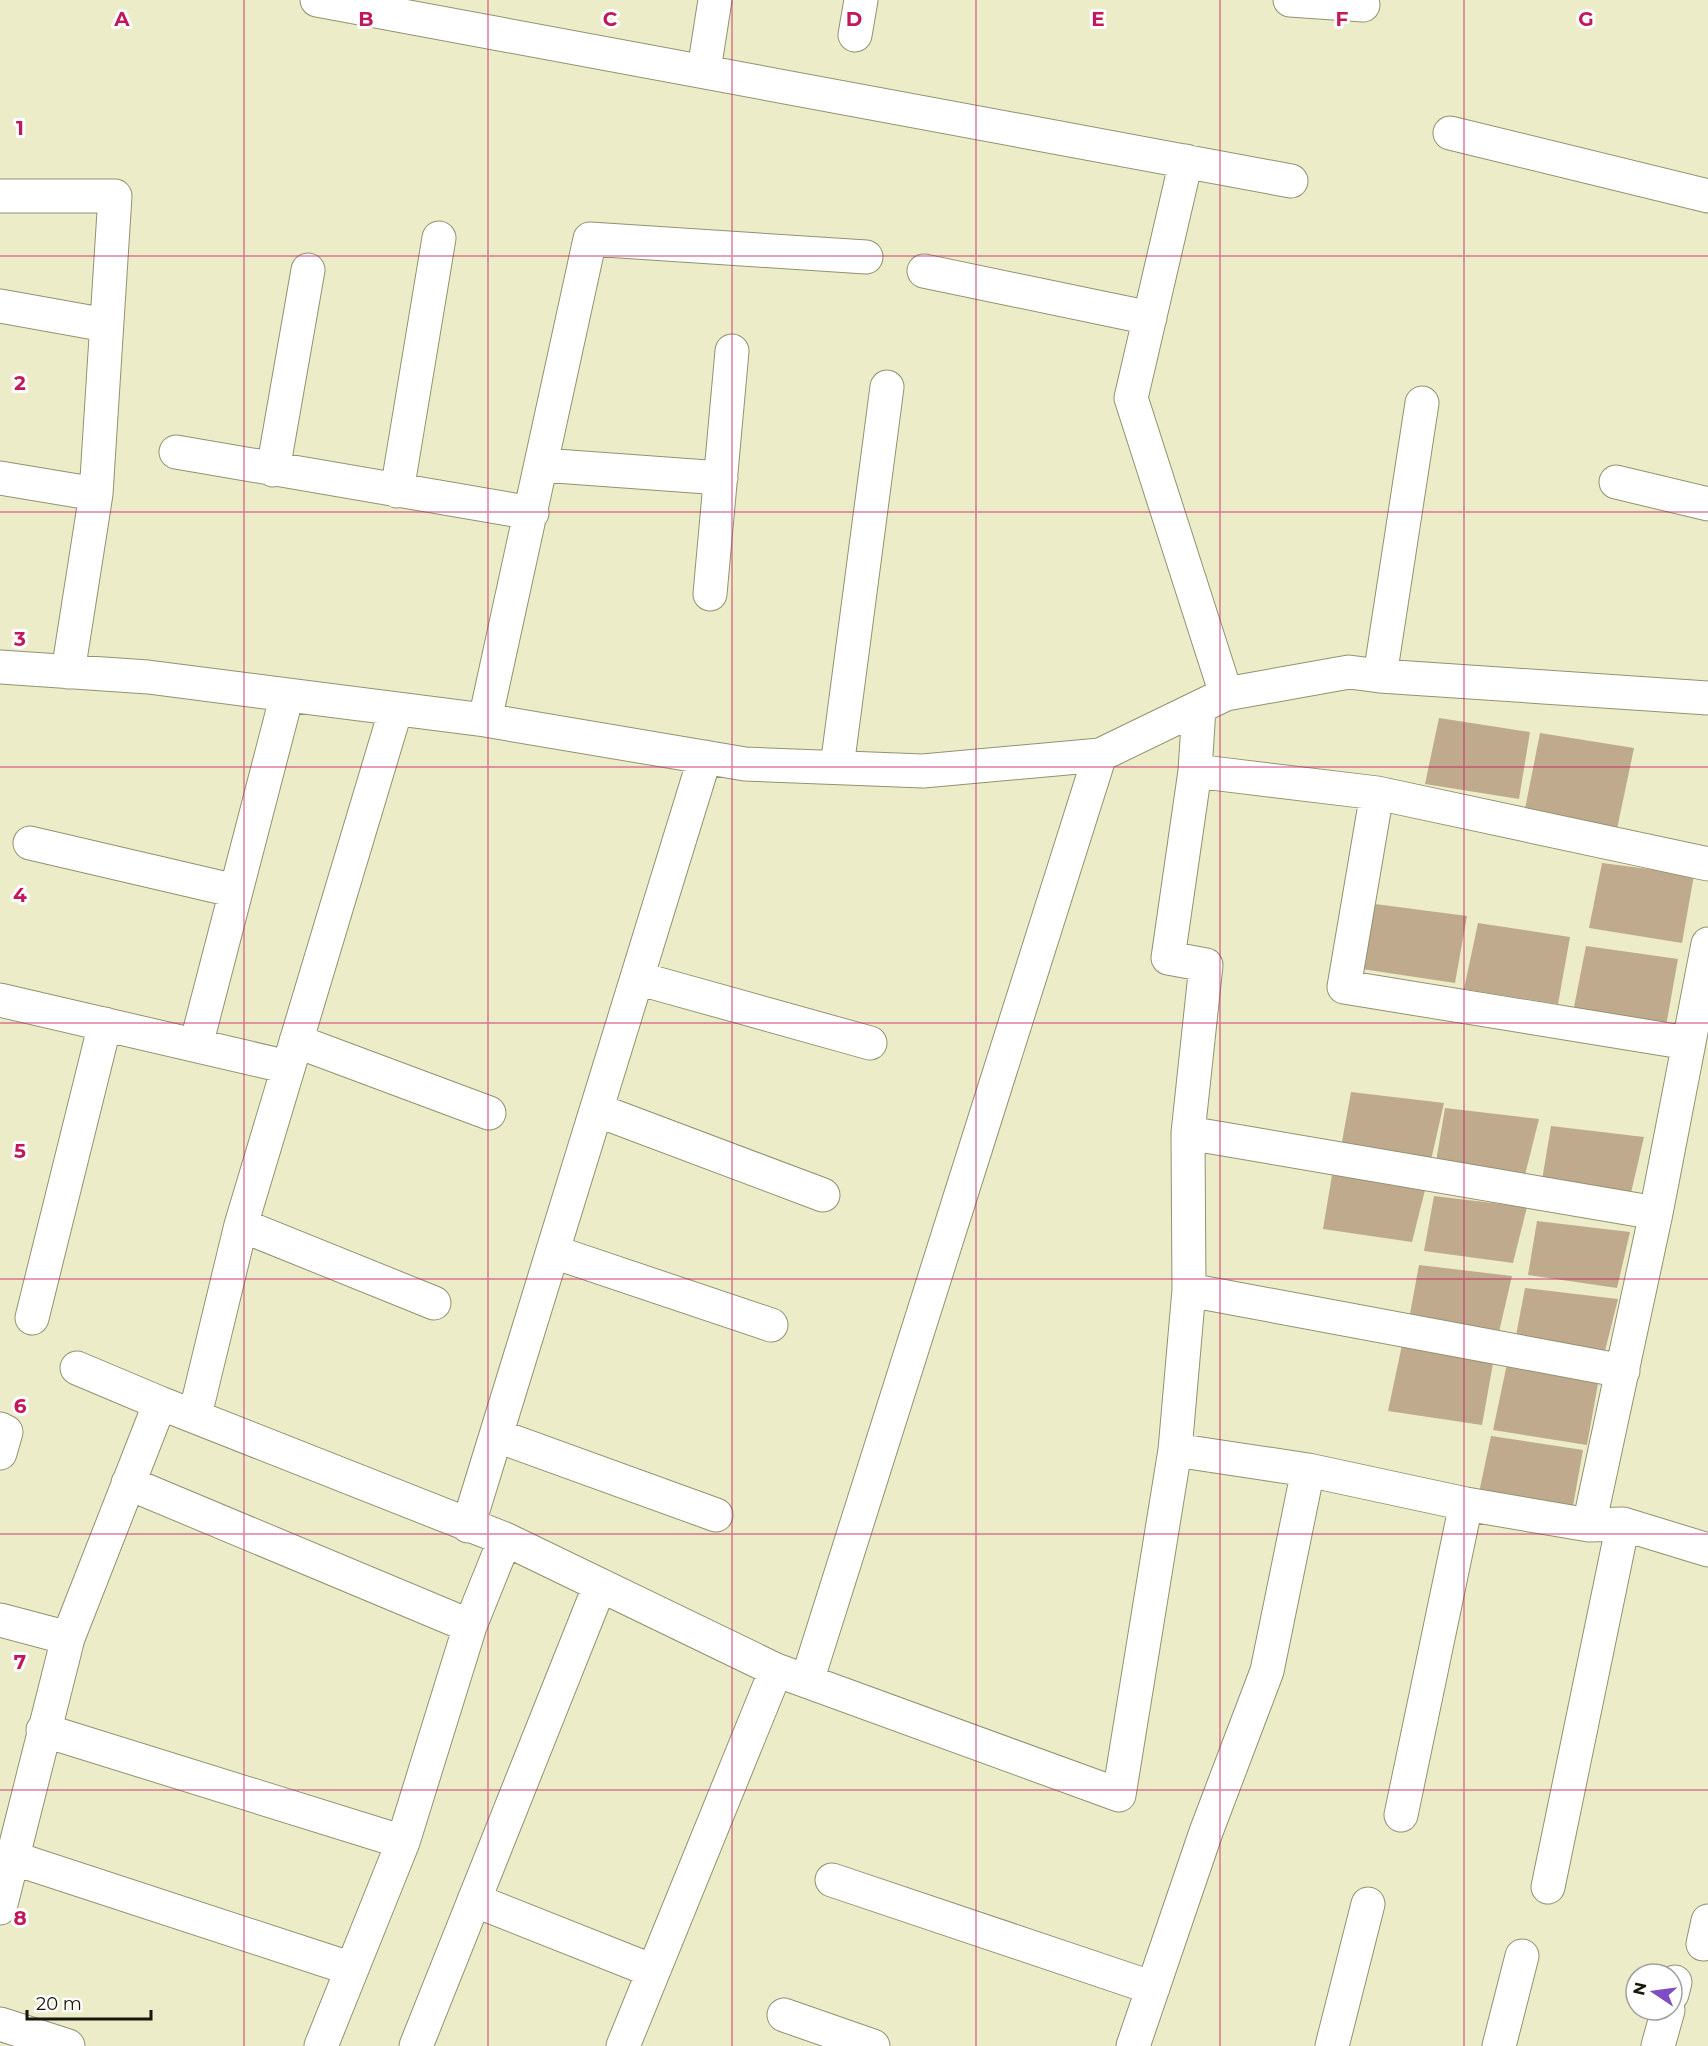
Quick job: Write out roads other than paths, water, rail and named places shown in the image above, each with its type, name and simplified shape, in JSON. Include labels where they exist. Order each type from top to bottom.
[{"type":"street","points":[[317,0],[704,70],[1291,181]]},
{"type":"street","points":[[704,70],[715,0]]},
{"type":"street","points":[[855,35],[861,0]]},
{"type":"street","points":[[1290,0],[1363,5]]},
{"type":"street","points":[[1450,133],[1708,196]]},
{"type":"street","points":[[77,1368],[505,1539],[776,1670],[1119,1795],[1175,1450],[1189,1290],[1188,1133],[1206,965],[1168,958],[1195,771],[1212,701],[1131,398],[1186,161]]},
{"type":"street","points":[[0,196],[115,196],[96,494],[68,672]]},
{"type":"street","points":[[397,491],[439,238]]},
{"type":"street","points":[[485,720],[590,239],[866,258]]},
{"type":"street","points":[[273,470],[308,270]]},
{"type":"street","points":[[924,271],[1150,318]]},
{"type":"street","points":[[0,306],[106,325]]},
{"type":"street","points":[[710,594],[732,351]]},
{"type":"street","points":[[837,768],[887,387]]},
{"type":"street","points":[[1380,676],[1422,403]]},
{"type":"street","points":[[176,452],[531,513]]},
{"type":"street","points":[[542,465],[720,478]]},
{"type":"street","points":[[0,478],[96,494]]},
{"type":"street","points":[[1616,482],[1708,504]]},
{"type":"street","points":[[0,667],[147,677],[485,720],[745,764],[923,771],[1100,755],[1212,701],[1349,672],[1708,698]]},
{"type":"street","points":[[196,1045],[287,695]]},
{"type":"street","points":[[195,1415],[241,1225],[396,709]]},
{"type":"street","points":[[807,1681],[1100,755]]},
{"type":"street","points":[[468,1526],[498,1436],[705,757]]},
{"type":"street","points":[[1195,771],[1377,794],[1708,864]]},
{"type":"street","points":[[1377,794],[1344,987],[1688,1043]]},
{"type":"street","points":[[30,843],[237,891]]},
{"type":"street","points":[[1589,1526],[1656,1213],[1708,944]]},
{"type":"street","points":[[637,978],[870,1042]]},
{"type":"street","points":[[0,1000],[196,1045],[292,1054],[489,1113]]},
{"type":"street","points":[[32,1318],[105,1024]]},
{"type":"street","points":[[597,1110],[823,1196]]},
{"type":"street","points":[[1188,1133],[1656,1213]]},
{"type":"street","points":[[241,1225],[434,1303]]},
{"type":"street","points":[[554,1252],[771,1325]]},
{"type":"street","points":[[1189,1290],[1623,1371]]},
{"type":"street","points":[[0,1908],[68,1638],[160,1403]]},
{"type":"street","points":[[0,1429],[6,1432],[0,1453]]},
{"type":"street","points":[[498,1436],[716,1515]]},
{"type":"street","points":[[1175,1450],[1308,1470],[1466,1504],[1589,1526],[1623,1524],[1708,1550]]},
{"type":"street","points":[[1133,2046],[1206,1832],[1267,1671],[1308,1470]]},
{"type":"street","points":[[128,1483],[470,1626]]},
{"type":"street","points":[[1401,1815],[1466,1504]]},
{"type":"street","points":[[1548,1887],[1623,1524]]},
{"type":"street","points":[[321,2046],[403,1842],[470,1626],[505,1539]]},
{"type":"street","points":[[416,2046],[600,1585]]},
{"type":"street","points":[[0,1620],[68,1638]]},
{"type":"street","points":[[623,2046],[776,1670]]},
{"type":"street","points":[[43,1730],[403,1842]]},
{"type":"street","points":[[13,1858],[352,1969]]},
{"type":"street","points":[[832,1880],[1153,1988]]},
{"type":"street","points":[[474,1900],[653,1971]]},
{"type":"street","points":[[1332,2046],[1368,1904]]},
{"type":"street","points":[[1499,2046],[1522,1956]]},
{"type":"street","points":[[784,2015],[873,2046]]},
{"type":"street","points":[[1658,2046],[1665,2022]]},
{"type":"street","points":[[0,2024],[68,2046]]}]
